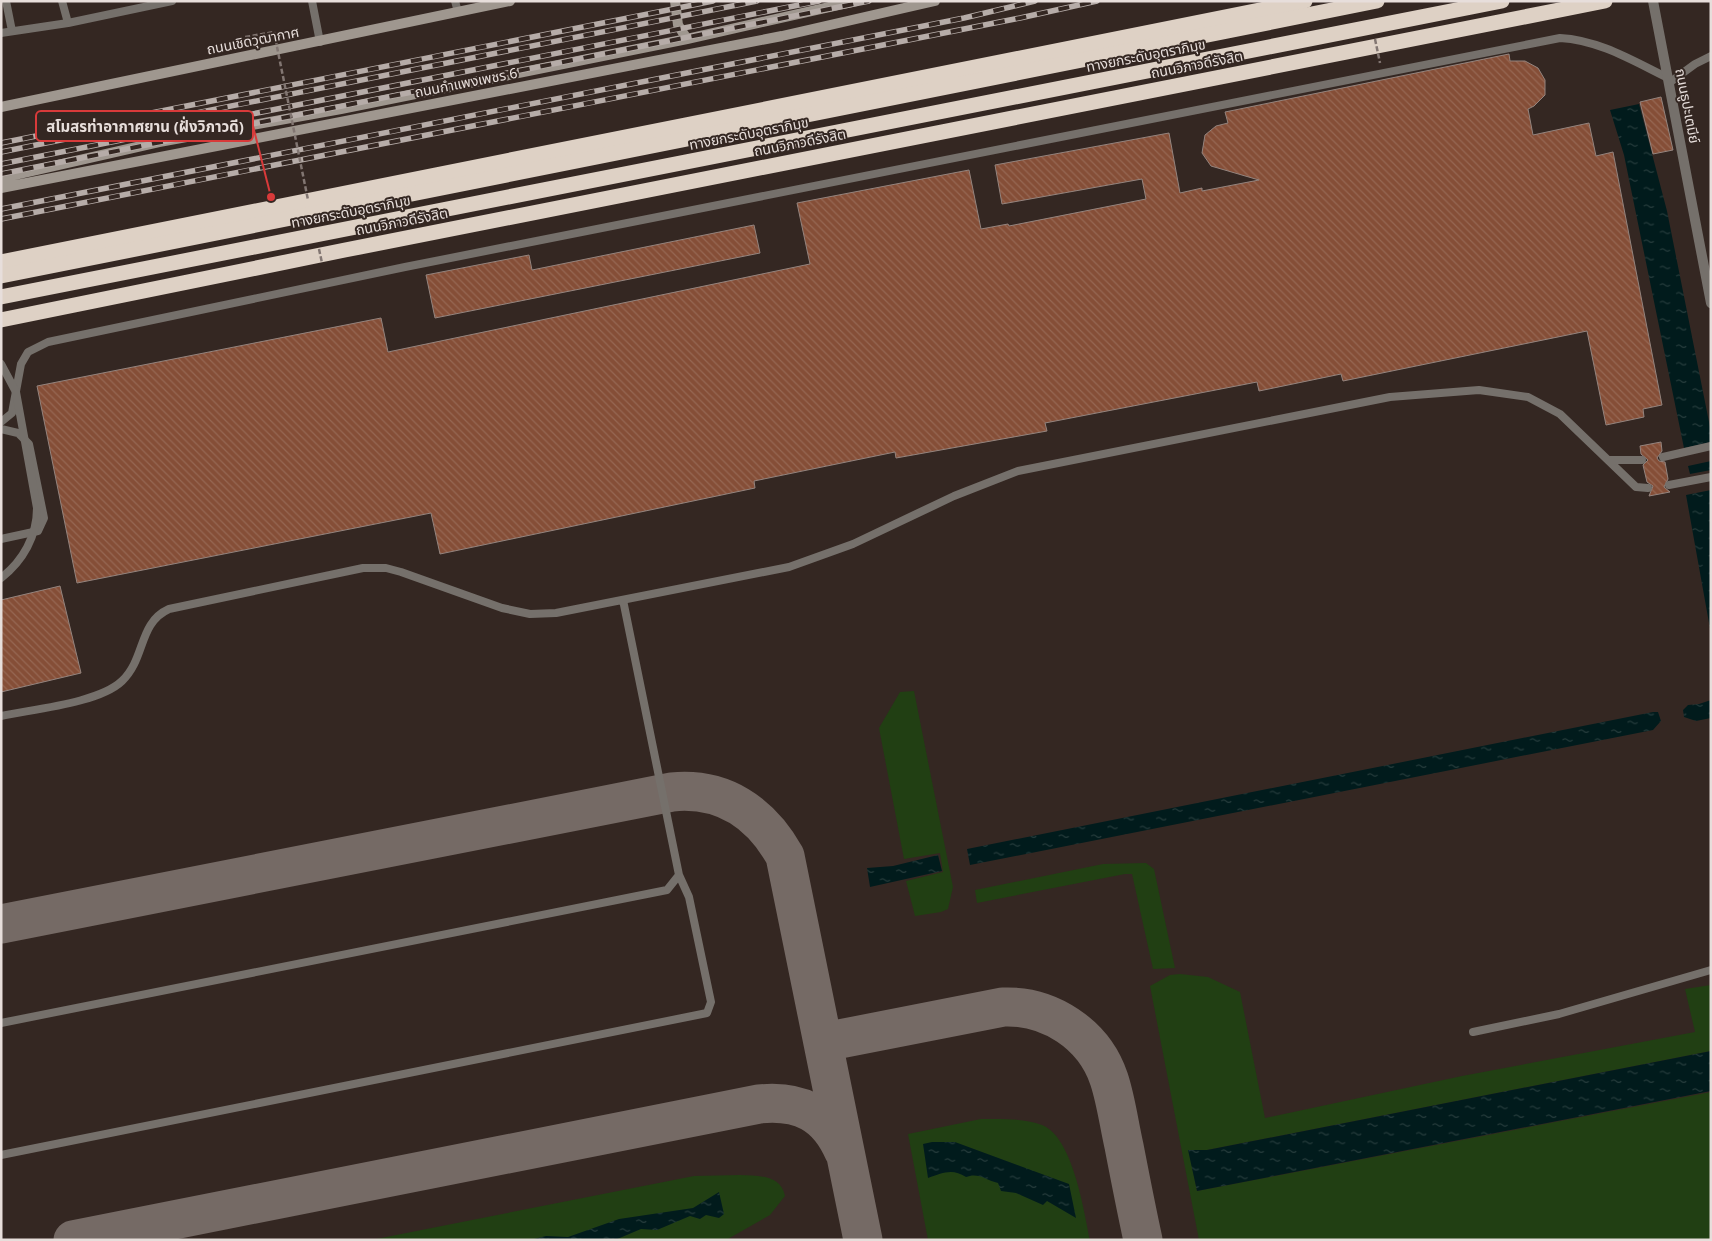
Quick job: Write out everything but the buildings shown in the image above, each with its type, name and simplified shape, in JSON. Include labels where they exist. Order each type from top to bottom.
[{"type":"highway","points":[[1,262],[1305,1]]},
{"type":"highway","name":"ทางยกระดับอุตราภิมุข","points":[[1,276],[1377,1]]},
{"type":"highway","name":"ทางยกระดับอุตราภิมุข","points":[[1,298],[1502,1]]},
{"type":"highway","name":"ถนนวิภาวดีรังสิต","points":[[1,320],[1605,1]]},
{"type":"main road","name":"ถนนเชิดวุฒากาศ","points":[[1,107],[510,1]]},
{"type":"main road","points":[[675,1],[678,25],[687,39]]},
{"type":"main road","name":"ถนนกำแพงเพชร 6","points":[[1,178],[158,142],[341,109],[687,39],[856,1]]},
{"type":"main road","name":"ถนนกำแพงเพชร 6","points":[[1,188],[782,36],[935,1]]},
{"type":"street","name":"ถนนธูปะเตมีย์","points":[[1653,1],[1711,303]]},
{"type":"lane","points":[[6,1],[12,31]]},
{"type":"lane","points":[[62,1],[68,23]]},
{"type":"lane","points":[[1,33],[68,23],[172,1]]},
{"type":"lane","points":[[312,1],[320,42]]},
{"type":"lane","points":[[455,1],[458,12]]},
{"type":"lane","points":[[1,422],[12,413],[21,364],[28,352],[48,342],[405,267],[1560,38],[1581,39],[1613,51],[1669,80],[1711,56]]},
{"type":"lane","points":[[1,364],[16,392],[37,515],[34,533],[25,551],[1,578]]},
{"type":"lane","points":[[1,716],[104,694],[123,680],[134,664],[156,614],[169,609],[363,568],[386,568],[502,608],[530,614],[556,613],[796,565],[853,544],[954,496],[1008,473],[1390,397],[1479,390],[1528,396],[1560,414],[1636,487],[1648,488]]},
{"type":"lane","points":[[1,429],[18,433],[29,444],[44,518],[38,531],[1,539]]},
{"type":"lane","points":[[1663,457],[1711,446]]},
{"type":"lane","points":[[1610,460],[1642,460]]},
{"type":"lane","points":[[1669,485],[1711,477]]},
{"type":"lane","points":[[1,1155],[702,1015],[709,1010],[711,1002],[689,897],[679,875],[623,600]]},
{"type":"lane","points":[[1,1022],[667,890],[679,875]]},
{"type":"lane","points":[[1473,1032],[1559,1014],[1711,970]]},
{"type":"path","points":[[245,37],[274,32],[309,205]]},
{"type":"path","points":[[318,244],[322,263]]},
{"type":"green space","points":[[914,691],[953,887],[948,909],[915,916],[906,881],[943,872],[940,853],[904,859],[879,728],[900,692]]},
{"type":"green space","points":[[1146,863],[1154,869],[1175,968],[1153,969],[1132,874],[977,903],[975,890],[1103,864]]},
{"type":"green space","points":[[1180,974],[1208,977],[1240,992],[1265,1118],[1462,1076],[1695,1032],[1685,989],[1711,985],[1711,1051],[1207,1150],[1189,1150],[1197,1191],[1711,1092],[1711,1240],[1199,1240],[1150,986],[1170,975]]},
{"type":"green space","points":[[981,1119],[1027,1121],[1042,1125],[1053,1132],[1062,1144],[1075,1176],[1090,1240],[928,1240],[908,1134]]},
{"type":"green space","points":[[740,1175],[774,1180],[783,1189],[785,1196],[770,1215],[726,1240],[371,1240],[694,1176]]},
{"type":"water","points":[[1639,104],[1667,211],[1711,432],[1711,442],[1684,448],[1624,155],[1610,110]]},
{"type":"water","points":[[1711,461],[1711,470],[1690,474],[1688,466]]},
{"type":"water","points":[[1711,490],[1711,634],[1686,495]]},
{"type":"water","points":[[1711,700],[1711,718],[1696,721],[1684,717],[1683,710],[1688,705]]},
{"type":"water","points":[[1658,712],[1661,721],[1653,730],[970,865],[967,849]]},
{"type":"water","points":[[938,855],[942,871],[870,887],[867,868],[893,866]]},
{"type":"water","points":[[1711,1051],[1711,1091],[1197,1191],[1188,1150],[1207,1150]]},
{"type":"water","points":[[955,1142],[1069,1184],[1076,1218],[1047,1201],[1043,1205],[1016,1193],[1001,1191],[998,1183],[978,1176],[966,1177],[952,1172],[928,1178],[923,1144]]},
{"type":"water","points":[[719,1192],[724,1214],[719,1218],[706,1215],[700,1219],[690,1216],[657,1230],[641,1229],[615,1240],[530,1240],[546,1236],[568,1237],[619,1219],[693,1208]]},
{"type":"taxiway","points":[[1,924],[672,792],[708,794],[724,799],[739,806],[764,827],[785,856],[863,1240]]},
{"type":"taxiway","points":[[824,1042],[1003,1007],[1037,1011],[1068,1025],[1093,1048],[1109,1079],[1116,1104],[1143,1240]]},
{"type":"taxiway","points":[[73,1240],[759,1104],[787,1104],[810,1112],[829,1127],[844,1152]]},
{"type":"railway","points":[[1,143],[713,1]]},
{"type":"railway","points":[[1,152],[757,1]]},
{"type":"railway","points":[[1,164],[819,1]]},
{"type":"railway","points":[[1,174],[869,1]]},
{"type":"railway","points":[[1,209],[964,18],[1035,1]]},
{"type":"railway","points":[[1,219],[1020,18],[1097,1]]},
{"type":"place","name":"สโมสรท่าอากาศยาน (ฝั่งวิภาวดี)","points":[[271,197]]}]
